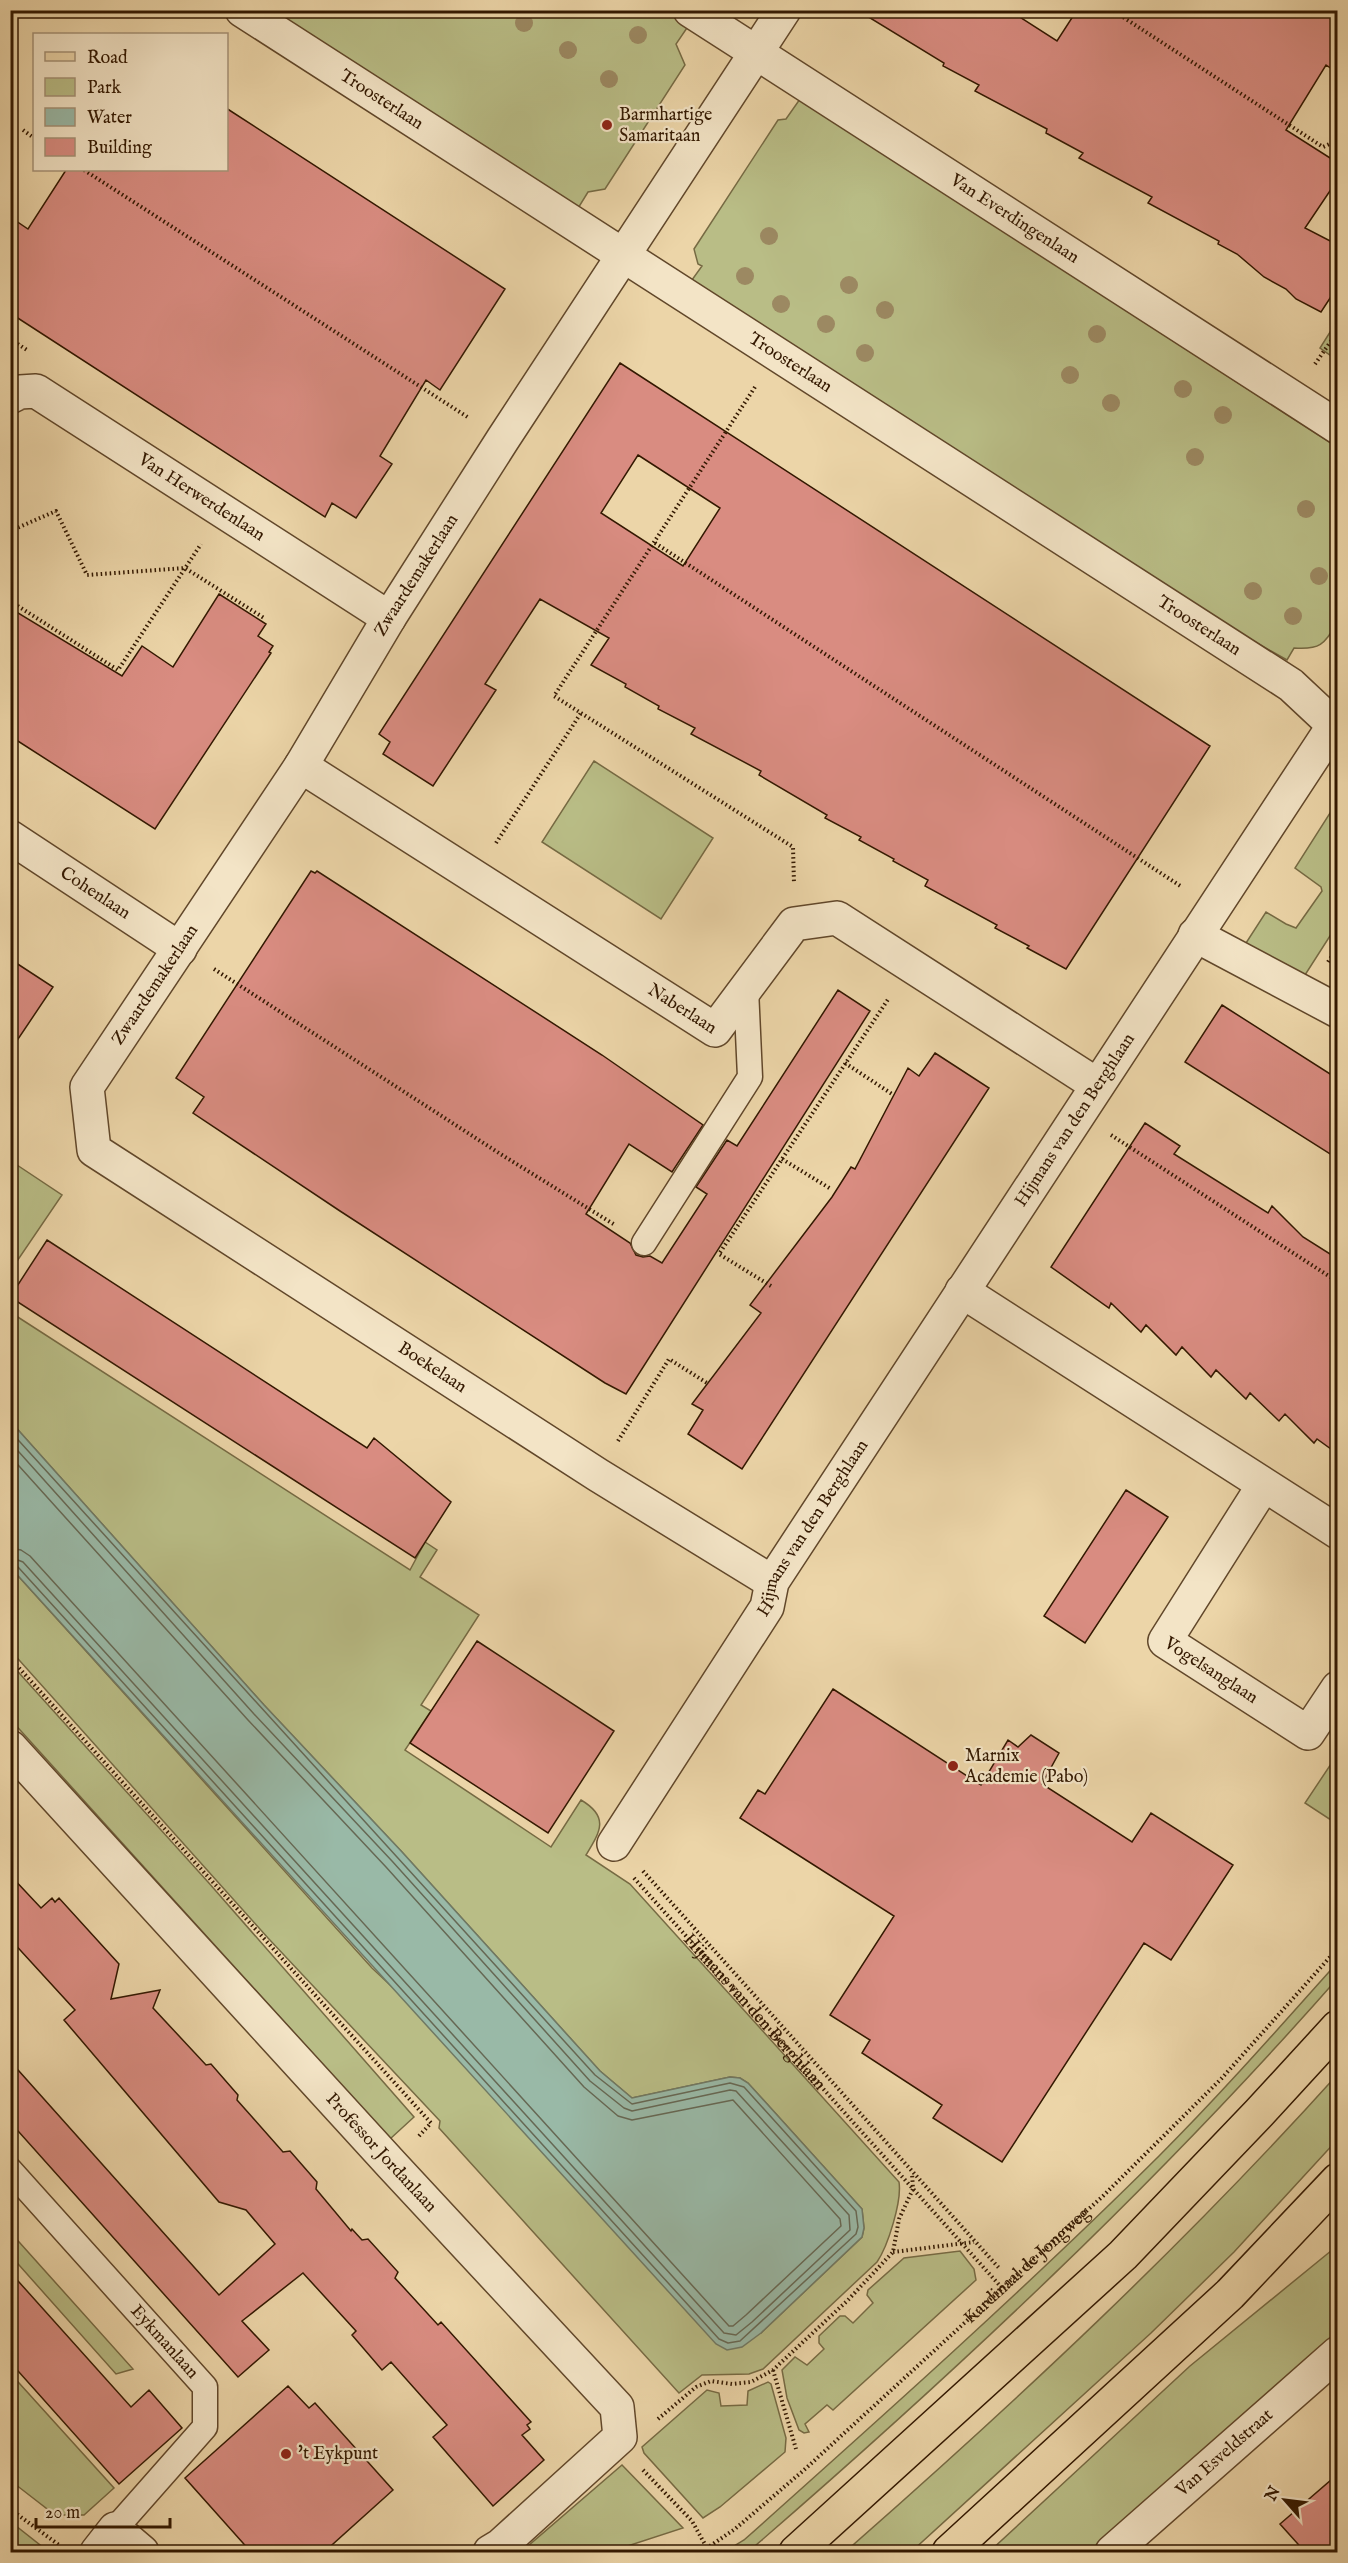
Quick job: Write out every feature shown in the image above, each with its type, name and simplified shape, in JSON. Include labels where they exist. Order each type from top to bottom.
[{"type":"main road","points":[[796,2553],[1124,2255],[1338,2027]]},
{"type":"main road","points":[[949,2553],[1230,2294],[1338,2180]]},
{"type":"street","name":"Troosterlaan","points":[[242,10],[1291,685],[1336,724]]},
{"type":"street","name":"Van Everdingenlaan","points":[[690,10],[755,54],[1338,427]]},
{"type":"street","name":"Zwaardemakerlaan","points":[[94,1150],[87,1087],[301,766],[389,618],[502,439],[784,10]]},
{"type":"street","name":"Van Herwerdenlaan","points":[[10,397],[20,392],[36,391],[389,618]]},
{"type":"street","name":"Hijmans van den Berghlaan","points":[[614,1844],[767,1607],[772,1582],[1195,935],[1336,724]]},
{"type":"street","name":"Naberlaan","points":[[301,766],[715,1030],[794,924]]},
{"type":"street","name":"Cohenlaan","points":[[10,837],[180,949]]},
{"type":"street","points":[[794,924],[837,918],[1097,1085]]},
{"type":"street","points":[[1195,935],[1338,1011]]},
{"type":"street","name":"Boekelaan","points":[[94,1150],[598,1475],[772,1582]]},
{"type":"street","points":[[962,1291],[1338,1532]]},
{"type":"street","name":"Vogelsanglaan","points":[[1263,1486],[1165,1641],[1308,1733],[1338,1688]]},
{"type":"street","name":"Professor Jordanlaan","points":[[10,1747],[617,2407],[620,2437]]},
{"type":"street","name":"Van Esveldstraat","points":[[1112,2553],[1338,2353]]},
{"type":"street","points":[[489,2553],[500,2546],[620,2437]]},
{"type":"street","points":[[106,2541],[142,2553]]},
{"type":"lane","points":[[644,1243],[750,1077],[746,989]]},
{"type":"lane","name":"Eykmanlaan","points":[[10,2170],[205,2386],[205,2427],[106,2541]]},
{"type":"path","points":[[1112,10],[1323,147],[1338,140]]},
{"type":"path","points":[[23,130],[33,137]]},
{"type":"path","points":[[86,171],[502,439]]},
{"type":"path","points":[[777,354],[554,696],[793,847],[794,924]]},
{"type":"path","points":[[10,601],[118,670],[223,511]]},
{"type":"path","points":[[10,531],[56,512],[87,575],[185,568],[264,618]]},
{"type":"path","points":[[655,543],[1214,908]]},
{"type":"path","points":[[474,877],[581,713]]},
{"type":"path","points":[[180,949],[238,983],[502,1155],[644,1243]]},
{"type":"path","points":[[771,1286],[719,1254],[911,965]]},
{"type":"path","points":[[845,1064],[892,1094]]},
{"type":"path","points":[[1078,1114],[1338,1282]]},
{"type":"path","points":[[782,1159],[831,1189]]},
{"type":"path","points":[[598,1475],[669,1359],[707,1383]]},
{"type":"path","points":[[10,1658],[431,2123],[392,2165]]},
{"type":"path","points":[[614,1844],[642,1870],[999,2268]]},
{"type":"path","name":"Hijmans van den Berghlaan","points":[[614,1844],[622,1867],[1002,2288]]},
{"type":"path","name":"Kardinaal de Jongweg","points":[[693,2553],[707,2548],[735,2529],[804,2470],[1103,2196],[1213,2086],[1338,1948]]},
{"type":"path","points":[[685,2398],[696,2387],[711,2381],[732,2384],[751,2382],[773,2370],[848,2300],[893,2252],[898,2219],[913,2189],[912,2172]]},
{"type":"path","points":[[893,2252],[974,2242]]},
{"type":"path","points":[[773,2370],[796,2449]]},
{"type":"path","points":[[620,2437],[632,2458],[692,2521],[707,2548]]},
{"type":"path","points":[[10,2509],[61,2546]]},
{"type":"green space","points":[[666,10],[689,25],[676,44],[685,65],[605,189],[588,192],[577,210],[269,11]]},
{"type":"green space","points":[[800,99],[1337,447],[1337,623],[1325,641],[1316,647],[1294,648],[1287,660],[1174,596],[689,284],[702,266],[698,264],[694,249],[778,120],[786,119]]},
{"type":"green space","points":[[1338,321],[1337,360],[1320,348]]},
{"type":"green space","points":[[594,761],[713,838],[661,919],[542,842]]},
{"type":"green space","points":[[1337,802],[1337,925],[1305,975],[1249,947],[1246,943],[1266,912],[1296,928],[1322,891],[1321,887],[1295,868]]},
{"type":"green space","points":[[10,1161],[62,1195],[11,1270]]},
{"type":"green space","points":[[10,1312],[410,1570],[425,1542],[437,1550],[420,1577],[479,1615],[421,1705],[431,1711],[405,1750],[551,1847],[581,1800],[590,1806],[596,1813],[600,1825],[586,1855],[630,1884],[899,2182],[893,2223],[877,2262],[763,2369],[749,2374],[702,2375],[679,2393],[439,2128],[440,2121],[268,1938],[11,1651],[11,1568],[372,1968],[761,2333],[862,2237],[864,2228],[862,2209],[748,2083],[740,2078],[730,2077],[632,2098],[600,2071],[402,1852],[264,1705],[11,1422]]},
{"type":"green space","points":[[11,1664],[208,1882],[414,2117],[390,2139],[11,1720]]},
{"type":"green space","points":[[1337,1755],[1338,1824],[1305,1803]]},
{"type":"green space","points":[[1337,1963],[1337,1979],[1268,2055],[1126,2204],[1052,2276],[902,2416],[748,2552],[724,2552],[744,2540],[849,2446],[1006,2303],[1108,2206],[1205,2109]]},
{"type":"green space","points":[[1337,2075],[1337,2140],[1234,2252],[1151,2333],[911,2552],[845,2552],[973,2438],[1098,2321],[1220,2200]]},
{"type":"green space","points":[[10,2233],[133,2369],[116,2374],[11,2256]]},
{"type":"green space","points":[[1337,2246],[1337,2335],[1089,2552],[989,2552],[1190,2366]]},
{"type":"green space","points":[[960,2251],[974,2269],[976,2280],[833,2410],[827,2405],[805,2424],[809,2432],[804,2433],[799,2430],[787,2398],[782,2370],[795,2357],[807,2365],[824,2349],[819,2343],[819,2336],[840,2316],[845,2316],[853,2323],[873,2303],[867,2295],[868,2290],[904,2258]]},
{"type":"green space","points":[[10,2373],[114,2488],[84,2515],[55,2515],[11,2481]]},
{"type":"green space","points":[[768,2382],[771,2384],[786,2438],[785,2452],[720,2507],[703,2518],[644,2453],[642,2447],[707,2390],[719,2393],[721,2406],[747,2405],[748,2391]]},
{"type":"green space","points":[[622,2465],[683,2528],[609,2552],[521,2552]]},
{"type":"green space","points":[[11,2522],[49,2552],[14,2552],[11,2550]]},
{"type":"water","points":[[11,1422],[264,1705],[402,1852],[600,2071],[632,2098],[730,2077],[740,2078],[748,2083],[862,2209],[864,2228],[862,2237],[761,2333],[742,2347],[727,2350],[716,2344],[11,1568]]},
{"type":"building","points":[[857,10],[974,10],[979,13],[981,10],[1009,10],[1057,41],[1077,10],[1338,10],[1338,73],[1326,65],[1286,130],[1338,163],[1338,179],[1305,228],[1338,245],[1338,286],[1321,312],[1296,299],[1286,289],[1264,277],[1237,254],[1218,244],[1219,241],[1148,203],[1152,197],[1079,158],[1083,153],[1046,133],[1047,129],[975,91],[979,85],[943,66],[944,63]]},
{"type":"building","points":[[228,109],[505,289],[440,390],[426,380],[380,456],[392,464],[356,518],[332,503],[325,517],[10,313],[10,217],[28,229],[65,171],[228,171]]},
{"type":"building","points":[[620,363],[1210,746],[1066,969],[995,928],[997,925],[925,886],[928,880],[859,840],[861,837],[825,818],[827,815],[759,775],[761,771],[691,734],[695,728],[658,709],[659,706],[625,687],[626,684],[591,665],[609,638],[540,599],[485,684],[496,690],[433,786],[383,754],[390,742],[379,734]],"holes":[[[638,455],[720,508],[683,566],[601,513]]]},
{"type":"building","points":[[219,594],[266,624],[258,636],[273,646],[269,652],[271,653],[155,829],[10,736],[10,608],[122,676],[142,646],[173,667]]},
{"type":"building","points":[[311,871],[315,873],[317,871],[602,1055],[703,1125],[672,1172],[629,1144],[586,1214],[630,1243],[636,1255],[650,1256],[662,1263],[707,1194],[696,1187],[727,1140],[737,1146],[838,990],[870,1011],[626,1394],[605,1383],[193,1113],[204,1097],[176,1078]]},
{"type":"building","points":[[10,959],[53,987],[10,1051]]},
{"type":"building","points":[[1222,1005],[1338,1079],[1338,1159],[1185,1062]]},
{"type":"building","points":[[935,1053],[989,1088],[742,1469],[688,1434],[703,1410],[692,1404],[761,1313],[750,1305],[832,1197],[851,1167],[855,1169],[908,1068],[919,1076]]},
{"type":"building","points":[[1145,1123],[1180,1146],[1174,1154],[1268,1213],[1272,1206],[1303,1237],[1338,1259],[1338,1454],[1317,1439],[1314,1443],[1285,1414],[1279,1421],[1250,1393],[1246,1399],[1216,1370],[1211,1377],[1182,1347],[1176,1355],[1146,1325],[1141,1332],[1111,1303],[1109,1308],[1051,1267]]},
{"type":"building","points":[[47,1240],[367,1448],[374,1438],[451,1502],[415,1558],[10,1297]]},
{"type":"building","points":[[1126,1490],[1168,1517],[1085,1643],[1044,1616]]},
{"type":"building","points":[[477,1641],[614,1731],[548,1833],[410,1743]]},
{"type":"building","points":[[833,1689],[981,1785],[1008,1740],[1018,1747],[1031,1735],[1059,1753],[1042,1784],[1132,1842],[1151,1813],[1233,1865],[1171,1960],[1144,1943],[1002,2162],[933,2118],[942,2105],[862,2053],[870,2040],[830,2015],[894,1916],[740,1818],[758,1790],[765,1794]]},
{"type":"building","points":[[10,1875],[41,1908],[52,1898],[55,1902],[59,1898],[119,1964],[111,1999],[160,1990],[153,2008],[206,2065],[211,2064],[238,2095],[237,2100],[283,2152],[290,2151],[317,2182],[316,2189],[351,2231],[352,2229],[362,2240],[368,2239],[398,2272],[395,2278],[438,2325],[441,2322],[531,2422],[527,2425],[530,2429],[522,2435],[544,2460],[493,2506],[433,2437],[447,2425],[391,2362],[382,2370],[352,2335],[356,2331],[303,2273],[242,2321],[269,2350],[238,2377],[10,2122],[10,2061],[219,2295],[275,2244],[246,2210],[219,2202],[64,2020],[75,2010],[10,1939]]},
{"type":"building","points":[[10,2272],[131,2407],[149,2390],[182,2428],[119,2484],[10,2362]]},
{"type":"building","name":"'t Eykpunt","points":[[288,2386],[309,2408],[315,2403],[393,2490],[323,2553],[251,2552],[185,2478]]},
{"type":"building","points":[[1338,2474],[1338,2553],[1306,2553],[1280,2524]]},
{"type":"place","name":"Barmhartige Samaritaan","points":[[607,125]]},
{"type":"place","name":"Marnix Academie (Pabo)","points":[[953,1766]]},
{"type":"place","name":"'t Eykpunt","points":[[286,2454]]}]
